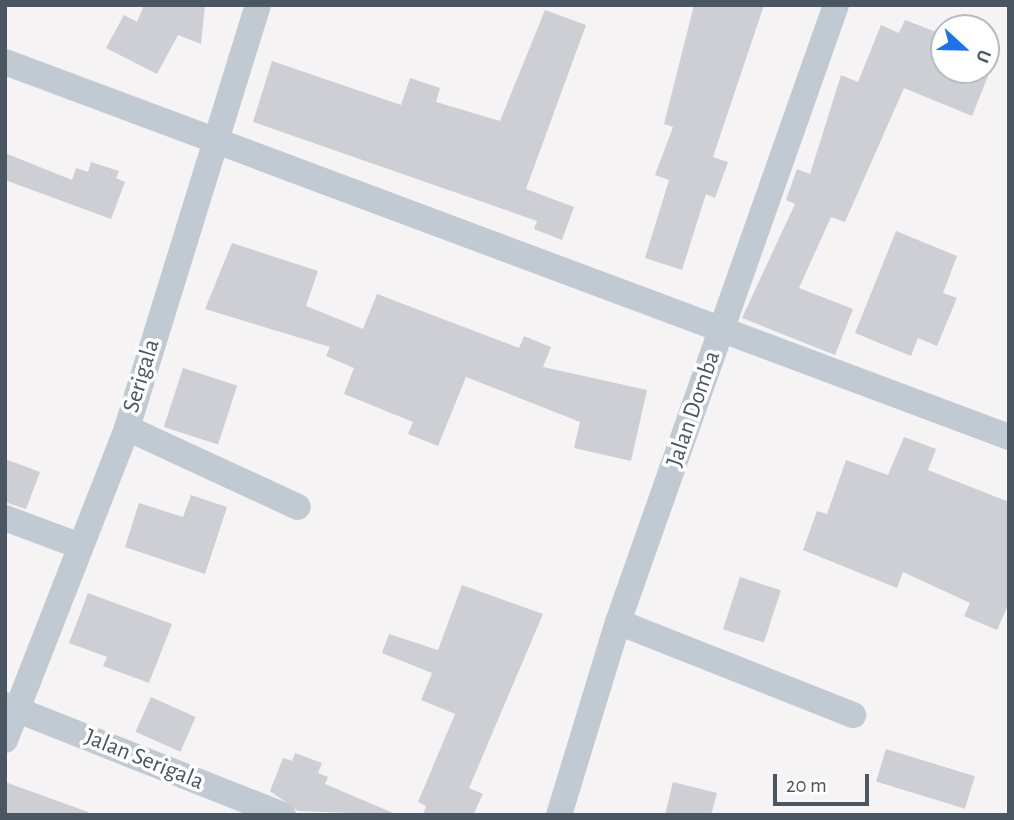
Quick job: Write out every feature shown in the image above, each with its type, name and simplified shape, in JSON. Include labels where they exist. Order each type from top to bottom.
[{"type":"street","name":"Serigala","points":[[5,740],[11,707],[127,428],[214,137],[258,5]]},
{"type":"street","name":"Jalan Domba","points":[[559,815],[618,622],[836,5]]},
{"type":"street","points":[[5,62],[214,137],[720,333],[1009,437]]},
{"type":"street","points":[[127,428],[298,507]]},
{"type":"street","points":[[5,517],[80,546]]},
{"type":"street","points":[[618,622],[853,715]]},
{"type":"street","name":"Jalan Serigala","points":[[11,707],[283,815]]},
{"type":"building","points":[[144,5],[205,5],[201,44],[178,35],[157,74],[106,48],[124,15],[137,22]]},
{"type":"building","points":[[694,5],[764,5],[713,157],[728,162],[715,198],[706,194],[682,270],[645,258],[669,180],[655,175],[673,127],[664,124]]},
{"type":"building","points":[[545,10],[586,25],[526,189],[574,207],[562,240],[534,229],[537,221],[253,122],[272,61],[401,105],[410,78],[440,88],[436,102],[500,121]]},
{"type":"building","points":[[905,20],[930,30],[930,84],[985,84],[972,116],[904,88],[845,222],[831,217],[799,288],[853,309],[835,355],[742,318],[795,204],[786,200],[797,169],[810,174],[841,75],[858,82],[881,25],[899,33]]},
{"type":"building","points":[[5,153],[72,180],[76,168],[88,172],[91,162],[119,171],[116,178],[125,182],[111,219],[5,180]]},
{"type":"building","points":[[896,231],[957,256],[943,293],[957,298],[937,346],[918,338],[911,356],[855,333]]},
{"type":"building","points":[[232,243],[318,271],[306,306],[363,329],[377,294],[519,348],[524,336],[551,347],[543,367],[647,390],[631,461],[574,448],[580,422],[466,377],[438,446],[408,434],[413,422],[344,394],[354,368],[326,356],[330,347],[205,309]]},
{"type":"building","points":[[183,368],[237,386],[218,445],[164,427]]},
{"type":"building","points":[[904,437],[936,449],[928,470],[1009,502],[1009,603],[997,630],[964,616],[970,603],[903,572],[897,588],[803,550],[817,511],[827,514],[846,460],[888,475]]},
{"type":"building","points":[[5,459],[40,472],[26,509],[5,502]]},
{"type":"building","points":[[191,495],[227,507],[205,574],[125,547],[139,503],[183,517]]},
{"type":"building","points":[[740,577],[781,590],[764,643],[723,629]]},
{"type":"building","points":[[462,585],[543,614],[469,788],[483,794],[473,815],[423,815],[426,806],[418,802],[455,714],[421,700],[432,673],[382,653],[389,634],[438,650]]},
{"type":"building","points":[[88,593],[172,624],[149,683],[103,666],[107,657],[69,643]]},
{"type":"building","points":[[151,697],[196,717],[180,752],[136,732]]},
{"type":"building","points":[[886,749],[975,776],[965,809],[876,782]]},
{"type":"building","points":[[295,753],[322,763],[318,773],[328,777],[325,784],[398,815],[298,811],[270,791],[283,758],[292,761]]},
{"type":"building","points":[[5,782],[88,812],[87,815],[5,815]]},
{"type":"building","points":[[673,782],[717,793],[711,815],[665,815]]}]
